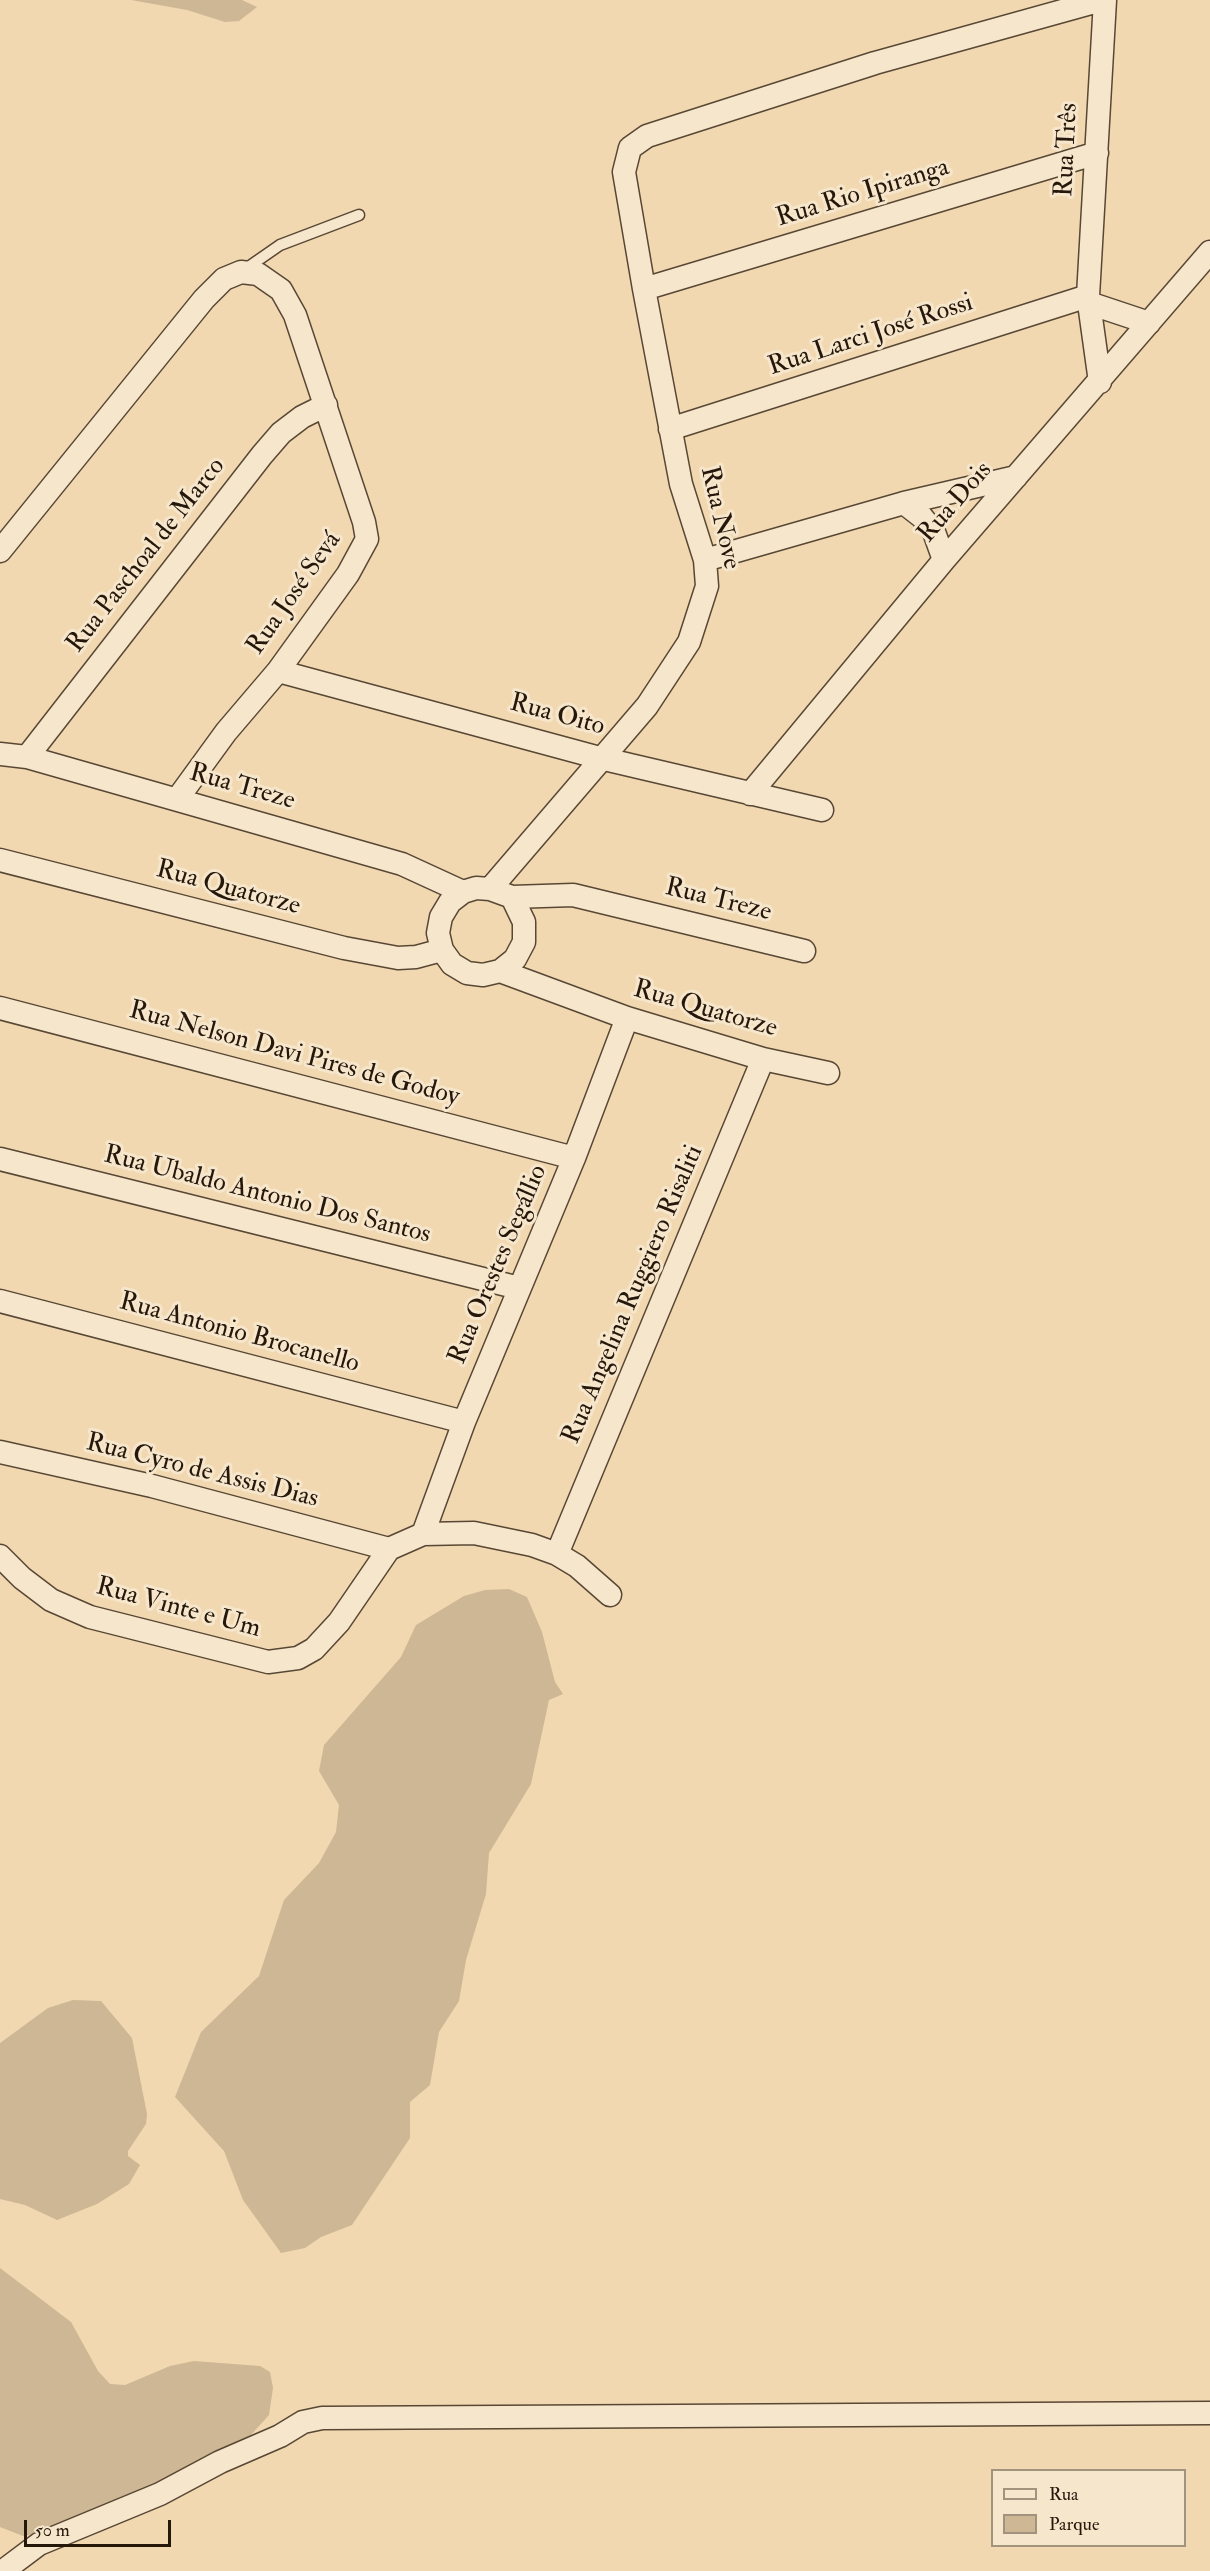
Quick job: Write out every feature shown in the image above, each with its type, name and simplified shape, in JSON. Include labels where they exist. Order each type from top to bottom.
[{"type":"street","name":"Rua Nove","points":[[490,889],[600,758],[647,706],[689,642],[707,586],[705,560],[681,484],[644,289],[624,172],[630,148],[647,136],[875,63],[1104,0]]},
{"type":"street","name":"Rua Três","points":[[1100,382],[1089,299],[1104,0]]},
{"type":"street","name":"Rua Rio Ipiranga","points":[[644,289],[1097,153]]},
{"type":"street","name":"Rua Dois","points":[[750,794],[944,560],[1210,252]]},
{"type":"street","points":[[0,551],[204,298],[224,279],[250,273]]},
{"type":"street","name":"Rua José Sevá","points":[[178,798],[226,732],[278,671],[348,574],[367,539],[364,522],[295,315],[281,290],[250,273]]},
{"type":"street","points":[[1089,299],[1149,322]]},
{"type":"street","name":"Rua Larci José Rossi","points":[[670,429],[1089,299]]},
{"type":"street","name":"Rua Paschoal de Marco","points":[[27,757],[262,455],[295,422],[326,405]]},
{"type":"street","points":[[705,560],[904,503],[1016,477]]},
{"type":"street","points":[[904,503],[922,516],[934,532],[944,560]]},
{"type":"street","name":"Rua Oito","points":[[278,671],[600,758],[822,810]]},
{"type":"street","name":"Rua Treze","points":[[0,754],[27,757],[178,798],[402,864],[463,892],[476,888],[490,889],[512,897],[573,895],[804,951]]},
{"type":"street","name":"Rua Quatorze","points":[[0,860],[344,948],[398,958],[416,957],[442,950]]},
{"type":"street","points":[[463,892],[450,902],[441,916],[438,933],[442,950],[452,964],[467,973],[483,975],[500,971],[515,959],[524,942],[524,922],[512,897]]},
{"type":"street","name":"Rua Quatorze","points":[[500,971],[627,1018],[763,1059],[828,1073]]},
{"type":"street","name":"Rua Nelson Davi Pires de Godoy","points":[[0,1008],[574,1158]]},
{"type":"street","name":"Rua Orestes Segállio","points":[[423,1534],[464,1422],[574,1158],[627,1018]]},
{"type":"street","name":"Rua Angelina Ruggiero Risaliti","points":[[557,1554],[763,1059]]},
{"type":"street","name":"Rua Ubaldo Antonio Dos Santos","points":[[0,1159],[519,1288]]},
{"type":"street","name":"Rua Antonio Brocanello","points":[[0,1301],[464,1422]]},
{"type":"street","name":"Rua Cyro de Assis Dias","points":[[0,1452],[152,1486],[389,1549]]},
{"type":"street","points":[[389,1549],[423,1534],[474,1533],[532,1545],[557,1554],[577,1566],[610,1595]]},
{"type":"street","name":"Rua Vinte e Um","points":[[0,1556],[22,1578],[51,1600],[90,1617],[268,1662],[298,1658],[314,1649],[339,1622],[389,1549]]},
{"type":"street","points":[[3,2571],[39,2544],[160,2494],[220,2462],[280,2436],[303,2422],[322,2418],[1210,2413]]},
{"type":"lane","points":[[250,273],[280,244],[359,216]]},
{"type":"green space","points":[[131,0],[242,0],[257,7],[239,21],[225,22],[187,10]]},
{"type":"green space","points":[[509,1589],[527,1597],[542,1632],[555,1682],[563,1694],[549,1700],[531,1784],[489,1853],[486,1894],[466,1960],[459,2001],[439,2032],[430,2085],[410,2102],[410,2138],[352,2225],[321,2237],[305,2248],[281,2253],[243,2200],[224,2151],[175,2097],[201,2032],[259,1976],[284,1900],[319,1863],[336,1832],[339,1805],[319,1771],[324,1745],[401,1657],[416,1625],[464,1596],[485,1590]]},
{"type":"green space","points":[[73,2000],[101,2001],[132,2038],[147,2114],[146,2124],[128,2151],[128,2156],[140,2165],[129,2184],[97,2204],[57,2220],[25,2205],[0,2199],[0,2043],[48,2008]]},
{"type":"green space","points":[[0,2268],[71,2322],[98,2371],[110,2384],[125,2385],[170,2366],[194,2361],[260,2366],[270,2372],[273,2388],[269,2415],[249,2437],[197,2467],[62,2530],[23,2536],[0,2527]]}]
